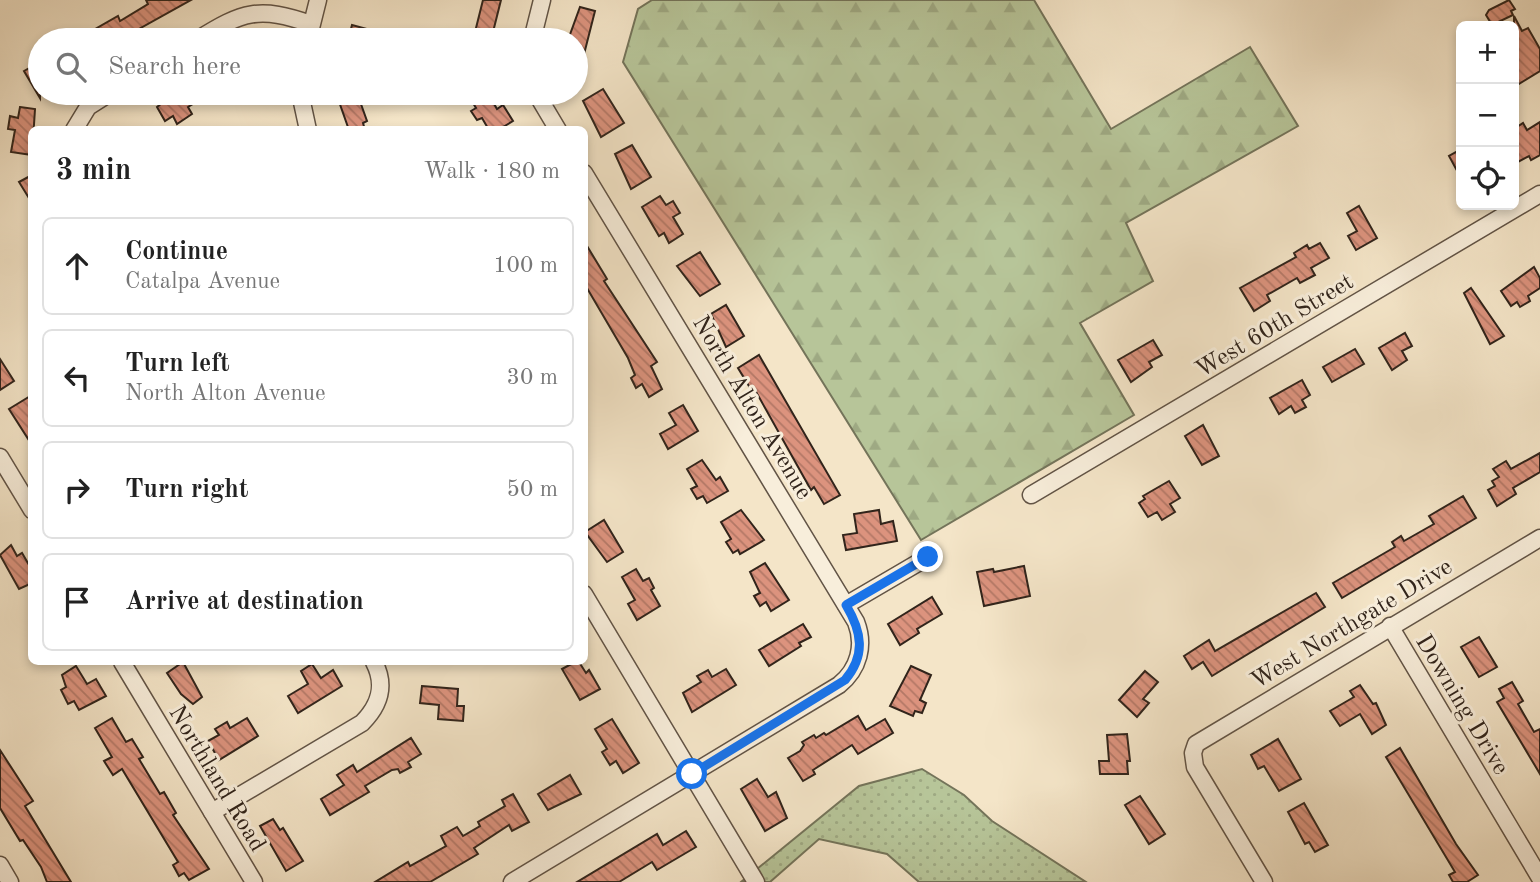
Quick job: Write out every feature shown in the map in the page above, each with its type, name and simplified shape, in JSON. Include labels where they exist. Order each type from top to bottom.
[{"type":"street","points":[[311,28],[318,0]]},
{"type":"street","points":[[535,28],[542,0]]},
{"type":"street","points":[[216,28],[230,19],[256,12],[282,14],[304,28]]},
{"type":"street","points":[[76,126],[91,105]]},
{"type":"street","points":[[303,105],[307,126]]},
{"type":"street","points":[[543,105],[556,126]]},
{"type":"street","name":"North Alton Avenue","points":[[588,180],[846,605],[856,622],[861,642],[853,670],[839,685],[692,774]]},
{"type":"street","name":"West 60th Street","points":[[1031,495],[1540,194]]},
{"type":"street","points":[[0,457],[28,503]]},
{"type":"street","name":"West Northgate Drive","points":[[1264,882],[1196,769],[1193,755],[1200,739],[1540,538]]},
{"type":"street","points":[[846,605],[928,557]]},
{"type":"street","points":[[588,601],[756,882]]},
{"type":"street","name":"Downing Drive","points":[[1390,626],[1540,878]]},
{"type":"street","name":"Northland Road","points":[[124,665],[254,882]]},
{"type":"street","points":[[212,812],[362,723],[373,711],[381,691],[375,665]]},
{"type":"street","points":[[512,882],[692,774]]},
{"type":"street","points":[[0,865],[10,882]]},
{"type":"green space","points":[[652,0],[1034,0],[1111,129],[1250,47],[1298,126],[1126,223],[1153,281],[1080,323],[1134,415],[921,540],[623,62],[638,9]]},
{"type":"green space","points":[[922,769],[964,795],[992,821],[1086,882],[919,882],[887,854],[819,839],[770,882],[741,882],[859,786]]},
{"type":"building","points":[[146,0],[191,0],[141,28],[97,28],[118,16],[120,21],[148,4]]},
{"type":"building","points":[[483,0],[501,0],[494,28],[476,28]]},
{"type":"building","points":[[1509,0],[1515,9],[1511,11],[1513,15],[1500,21],[1490,21],[1486,15],[1489,10]]},
{"type":"building","points":[[580,7],[595,11],[588,39],[588,28],[572,28]]},
{"type":"building","points":[[1519,25],[1522,31],[1528,28],[1540,49],[1540,71],[1519,84]]},
{"type":"building","points":[[603,89],[624,123],[601,137],[585,105],[588,105],[588,98]]},
{"type":"building","points":[[191,105],[188,107],[192,114],[177,124],[173,116],[165,121],[157,107]]},
{"type":"building","points":[[340,105],[361,105],[367,121],[363,123],[364,126],[348,126]]},
{"type":"building","points":[[474,105],[495,105],[497,109],[503,105],[513,121],[505,126],[487,126],[482,118],[477,120],[471,111],[476,108]]},
{"type":"building","points":[[20,107],[35,109],[34,126],[28,126],[28,154],[11,152],[15,130],[8,129],[10,116],[18,118]]},
{"type":"building","points":[[1540,122],[1540,155],[1531,160],[1529,156],[1519,161],[1519,126],[1523,123],[1527,130]]},
{"type":"building","points":[[632,145],[651,177],[631,189],[615,154]]},
{"type":"building","points":[[1456,152],[1456,169],[1449,156]]},
{"type":"building","points":[[28,177],[28,197],[19,182]]},
{"type":"building","points":[[660,196],[666,205],[673,201],[680,213],[673,217],[683,234],[669,243],[664,233],[659,236],[642,207]]},
{"type":"building","points":[[1359,206],[1377,238],[1356,250],[1348,236],[1357,231],[1347,213]]},
{"type":"building","points":[[1320,243],[1329,258],[1311,268],[1315,275],[1300,283],[1297,278],[1267,295],[1270,301],[1254,311],[1240,288],[1296,257],[1294,253],[1307,245],[1309,249]]},
{"type":"building","points":[[588,248],[607,279],[604,281],[657,362],[651,366],[662,389],[649,397],[642,384],[636,388],[631,378],[635,375],[588,290]]},
{"type":"building","points":[[700,252],[720,284],[700,296],[677,266]]},
{"type":"building","points":[[1534,267],[1540,278],[1540,288],[1528,296],[1530,301],[1520,307],[1517,302],[1511,306],[1501,291]]},
{"type":"building","points":[[1471,288],[1504,336],[1490,344],[1464,293]]},
{"type":"building","points":[[726,305],[744,336],[726,347],[711,314]]},
{"type":"building","points":[[1405,333],[1412,346],[1402,351],[1407,360],[1392,370],[1379,348]]},
{"type":"building","points":[[1153,340],[1162,355],[1149,362],[1152,367],[1131,382],[1118,360]]},
{"type":"building","points":[[1355,349],[1364,364],[1332,382],[1323,367]]},
{"type":"building","points":[[759,355],[840,495],[824,504],[814,487],[811,490],[755,390],[752,391],[738,368]]},
{"type":"building","points":[[0,359],[14,381],[0,390]]},
{"type":"building","points":[[1302,380],[1310,395],[1302,400],[1306,407],[1295,413],[1291,406],[1279,414],[1270,398]]},
{"type":"building","points":[[28,397],[28,439],[9,409]]},
{"type":"building","points":[[683,405],[698,431],[668,449],[660,434],[676,425],[669,413]]},
{"type":"building","points":[[1203,425],[1219,456],[1202,465],[1185,436]]},
{"type":"building","points":[[1540,453],[1540,472],[1513,488],[1516,494],[1497,506],[1488,490],[1495,486],[1492,481],[1499,477],[1493,469],[1506,461],[1511,469]]},
{"type":"building","points":[[702,460],[716,480],[720,477],[728,491],[707,503],[703,496],[697,499],[691,489],[697,486],[687,469]]},
{"type":"building","points":[[1169,481],[1180,498],[1170,504],[1175,512],[1162,520],[1157,512],[1148,517],[1139,503],[1145,499],[1143,496]]},
{"type":"building","points":[[1463,496],[1476,518],[1342,598],[1333,583],[1395,547],[1392,542],[1401,536],[1404,541],[1434,524],[1429,516]]},
{"type":"building","points":[[741,510],[764,540],[740,554],[738,550],[733,553],[726,542],[731,539],[721,522]]},
{"type":"building","points":[[879,510],[881,524],[893,521],[897,541],[846,550],[843,535],[857,533],[854,514]]},
{"type":"building","points":[[604,520],[623,552],[607,562],[588,536],[588,530]]},
{"type":"building","points":[[11,545],[17,556],[22,553],[28,563],[28,585],[19,589],[0,555]]},
{"type":"building","points":[[765,563],[789,600],[771,611],[766,602],[760,606],[754,596],[760,593],[750,572]]},
{"type":"building","points":[[1024,566],[1030,596],[984,606],[977,572],[993,569],[994,572]]},
{"type":"building","points":[[636,569],[643,581],[649,578],[654,588],[651,590],[660,606],[637,620],[628,604],[635,600],[622,577]]},
{"type":"building","points":[[1316,593],[1325,607],[1212,676],[1203,662],[1192,669],[1184,656],[1209,640],[1215,651]]},
{"type":"building","points":[[932,597],[942,614],[917,629],[919,633],[900,645],[888,624]]},
{"type":"building","points":[[803,624],[811,637],[769,666],[759,650]]},
{"type":"building","points":[[1479,637],[1497,667],[1479,677],[1461,647]]},
{"type":"building","points":[[179,665],[185,665],[202,697],[193,704],[181,694],[167,673]]},
{"type":"building","points":[[313,665],[321,678],[333,670],[342,686],[298,713],[288,696],[308,684],[301,671]]},
{"type":"building","points":[[569,665],[581,665],[586,673],[589,670],[600,689],[580,700],[562,669]]},
{"type":"building","points":[[76,666],[87,684],[96,679],[106,696],[79,710],[74,701],[68,704],[61,690],[66,687],[62,675]]},
{"type":"building","points":[[911,666],[931,675],[920,700],[926,703],[922,713],[915,711],[913,716],[890,706]]},
{"type":"building","points":[[726,669],[736,685],[692,712],[683,693],[701,682],[697,676],[708,670],[712,677]]},
{"type":"building","points":[[1145,671],[1158,682],[1143,699],[1149,703],[1137,717],[1119,700]]},
{"type":"building","points":[[1512,682],[1523,701],[1518,704],[1534,732],[1540,729],[1540,774],[1497,702],[1504,698],[1499,689]]},
{"type":"building","points":[[1360,685],[1373,704],[1376,703],[1386,725],[1372,734],[1360,714],[1340,726],[1330,711],[1354,697],[1350,691]]},
{"type":"building","points":[[422,686],[458,689],[457,706],[464,706],[463,721],[438,719],[439,705],[420,703]]},
{"type":"building","points":[[858,716],[866,730],[885,719],[893,733],[858,754],[852,745],[813,770],[815,774],[803,781],[788,758],[800,751],[804,745],[802,742],[814,735],[816,738],[824,733],[826,735]]},
{"type":"building","points":[[112,718],[126,742],[132,739],[143,757],[139,759],[160,794],[164,792],[176,813],[173,815],[209,869],[189,880],[184,873],[179,876],[173,865],[178,862],[122,769],[113,775],[104,761],[112,757],[95,728]]},
{"type":"building","points":[[247,718],[258,736],[219,760],[208,741],[219,735],[215,729],[227,722],[230,728]]},
{"type":"building","points":[[612,719],[639,763],[623,773],[616,761],[610,765],[602,752],[607,749],[595,729]]},
{"type":"building","points":[[1127,734],[1130,761],[1127,761],[1128,774],[1100,774],[1099,761],[1109,761],[1107,735]]},
{"type":"building","points":[[411,738],[421,754],[408,762],[411,767],[400,773],[398,769],[392,770],[365,786],[369,792],[330,815],[321,799],[344,785],[337,775],[353,765],[357,772]]},
{"type":"building","points":[[1278,739],[1301,779],[1279,791],[1264,766],[1258,769],[1251,755]]},
{"type":"building","points":[[1400,748],[1456,844],[1478,875],[1467,882],[1453,882],[1449,875],[1455,872],[1386,757]]},
{"type":"building","points":[[0,750],[33,801],[25,806],[71,882],[47,882],[41,867],[23,840],[20,841],[0,808]]},
{"type":"building","points":[[570,775],[581,794],[548,810],[538,794]]},
{"type":"building","points":[[757,779],[768,797],[776,792],[787,818],[765,831],[741,789]]},
{"type":"building","points":[[513,794],[529,822],[512,831],[509,825],[474,848],[478,854],[430,882],[375,882],[408,862],[410,866],[446,846],[441,836],[457,827],[463,836],[480,826],[478,822],[505,806],[502,800]]},
{"type":"building","points":[[1140,796],[1165,834],[1149,844],[1125,805]]},
{"type":"building","points":[[1304,803],[1328,845],[1315,852],[1309,842],[1305,844],[1288,812]]},
{"type":"building","points":[[273,819],[280,830],[283,828],[303,861],[286,871],[260,826]]},
{"type":"building","points":[[686,831],[696,847],[657,870],[652,862],[619,882],[577,882],[657,834],[663,845]]},
{"type":"route","points":[[692,774],[848,678],[858,660],[861,642],[859,629],[846,605],[928,557]]}]
